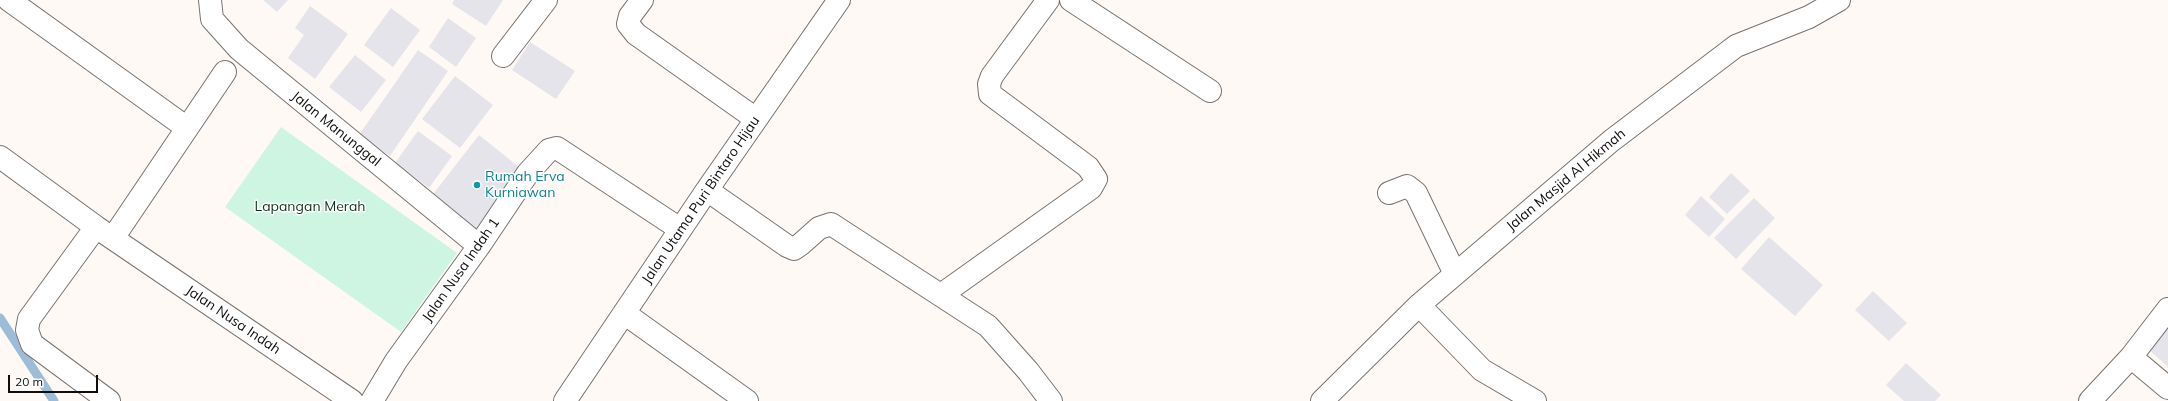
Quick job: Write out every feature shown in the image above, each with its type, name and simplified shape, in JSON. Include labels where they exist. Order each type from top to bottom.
[{"type":"street","points":[[8,0],[187,128]]},
{"type":"street","name":"Jalan Manunggal","points":[[210,0],[212,19],[238,49],[478,246]]},
{"type":"street","points":[[503,56],[546,0]]},
{"type":"street","points":[[642,0],[630,16],[628,24],[636,34],[756,119]]},
{"type":"street","name":"Jalan Utama Puri Bintaro Hijau","points":[[565,401],[707,190],[840,0]]},
{"type":"street","points":[[941,294],[1091,188],[1096,179],[1088,167],[990,94],[989,84],[992,76],[1048,0]]},
{"type":"street","points":[[1071,0],[1210,91]]},
{"type":"street","name":"Jalan Masjid Al Hikmah","points":[[1322,401],[1419,305],[1611,142],[1736,46],[1808,17],[1839,0]]},
{"type":"street","points":[[109,401],[32,344],[27,330],[29,319],[104,232],[187,128],[225,72]]},
{"type":"street","name":"Jalan Nusa Indah 1","points":[[372,401],[396,361],[537,160],[549,150],[557,148],[680,230]]},
{"type":"street","name":"Jalan Nusa Indah","points":[[0,157],[104,232],[352,401]]},
{"type":"street","points":[[1389,193],[1407,186],[1416,193],[1455,274]]},
{"type":"street","points":[[707,190],[787,246],[794,249],[819,228],[831,224],[941,294],[988,326],[1028,371],[1050,401]]},
{"type":"street","points":[[1419,305],[1482,370],[1535,401]]},
{"type":"street","points":[[2090,401],[2131,357],[2168,309]]},
{"type":"street","points":[[624,313],[747,401]]},
{"type":"street","points":[[2131,357],[2168,388]]},
{"type":"green space","name":"Lapangan Merah","points":[[281,127],[457,253],[401,332],[225,207]]},
{"type":"building","points":[[263,0],[288,0],[277,12]]},
{"type":"building","points":[[454,0],[503,0],[486,26],[452,4]]},
{"type":"building","points":[[310,6],[348,34],[315,79],[288,58],[304,35],[295,28]]},
{"type":"building","points":[[391,8],[420,30],[393,67],[364,45]]},
{"type":"building","points":[[448,18],[476,38],[456,67],[429,47]]},
{"type":"building","points":[[530,42],[575,71],[556,99],[512,70]]},
{"type":"building","points":[[418,50],[448,71],[390,156],[359,135]]},
{"type":"building","points":[[355,55],[386,80],[361,112],[329,87]]},
{"type":"building","points":[[455,76],[493,105],[460,148],[422,119]]},
{"type":"building","points":[[418,131],[452,156],[429,188],[395,163]]},
{"type":"building","name":"Rumah Erva Kurniawan","points":[[479,135],[524,171],[475,233],[430,198]]},
{"type":"building","points":[[1731,173],[1750,191],[1727,214],[1709,197]]},
{"type":"building","points":[[1701,196],[1725,219],[1709,237],[1685,215]]},
{"type":"building","points":[[1754,198],[1775,218],[1736,259],[1714,238]]},
{"type":"building","points":[[1769,237],[1823,285],[1795,316],[1741,269]]},
{"type":"building","points":[[1873,291],[1907,323],[1889,341],[1855,310]]},
{"type":"building","points":[[2167,329],[2168,331],[2168,367],[2148,349]]},
{"type":"building","points":[[1906,363],[1941,395],[1935,401],[1904,401],[1886,385]]},
{"type":"waterway","points":[[0,318],[54,401]]},
{"type":"place","name":"Rumah Erva Kurniawan","points":[[477,185]]}]
